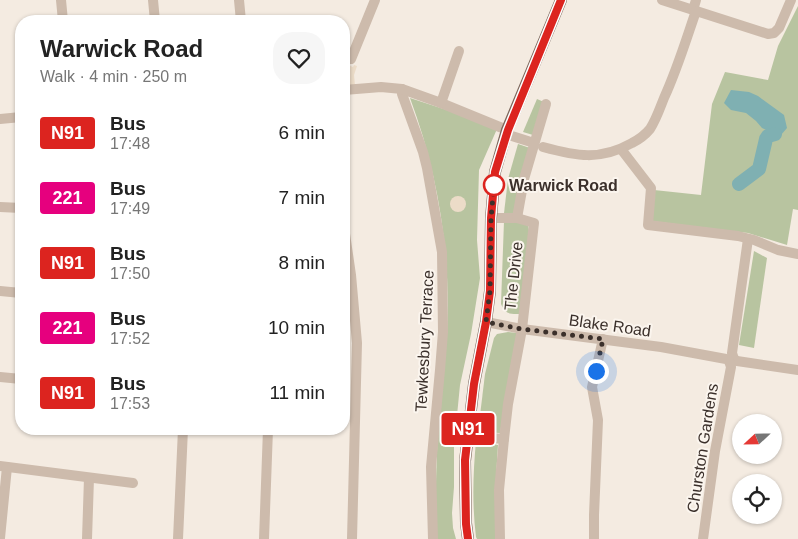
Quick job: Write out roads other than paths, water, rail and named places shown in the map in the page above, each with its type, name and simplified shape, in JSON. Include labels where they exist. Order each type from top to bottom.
[{"type":"main road","points":[[468,539],[465,460],[474,384],[490,291],[491,218],[495,172],[507,132],[561,0]]},
{"type":"street","points":[[61,0],[62,15]]},
{"type":"street","points":[[153,0],[154,15]]},
{"type":"street","points":[[239,0],[240,15]]},
{"type":"street","points":[[350,59],[375,0]]},
{"type":"street","points":[[662,0],[695,7],[768,34],[774,33],[779,28],[791,0]]},
{"type":"street","points":[[350,89],[381,86],[402,89],[557,151],[586,156],[604,155],[638,140],[649,130],[674,76],[695,7]]},
{"type":"street","points":[[441,103],[459,51]]},
{"type":"street","name":"Tewkesbury Terrace","points":[[402,89],[402,94],[427,168],[442,252],[442,340],[430,467],[433,539]]},
{"type":"street","name":"The Drive","points":[[518,218],[524,179],[539,145],[546,104]]},
{"type":"street","points":[[0,120],[15,118]]},
{"type":"street","points":[[621,149],[651,188],[648,225],[738,236],[778,250],[798,254]]},
{"type":"street","points":[[0,207],[15,208]]},
{"type":"street","name":"The Drive","points":[[491,218],[518,218],[534,223],[522,329],[508,404],[504,439],[499,490],[500,539]]},
{"type":"street","name":"Churston Gardens","points":[[703,539],[715,451],[731,367],[748,239]]},
{"type":"street","points":[[350,268],[357,343],[352,539]]},
{"type":"street","points":[[0,291],[15,293]]},
{"type":"street","name":"Blake Road","points":[[486,322],[798,370]]},
{"type":"street","points":[[594,539],[598,420],[592,387],[603,339]]},
{"type":"street","points":[[0,376],[15,378]]},
{"type":"street","points":[[178,539],[183,435]]},
{"type":"street","points":[[264,539],[268,435]]},
{"type":"street","points":[[467,436],[504,439]]},
{"type":"street","points":[[0,538],[4,466],[133,483]]},
{"type":"street","points":[[87,539],[89,478]]},
{"type":"water","points":[[731,90],[749,92],[758,96],[784,115],[787,128],[781,135],[775,134],[762,128],[746,113],[731,110],[724,103]]},
{"type":"waterway","points":[[739,184],[759,169],[766,139],[768,136],[775,134]]},
{"type":"place","name":"Warwick Road","points":[[494,185]]}]
